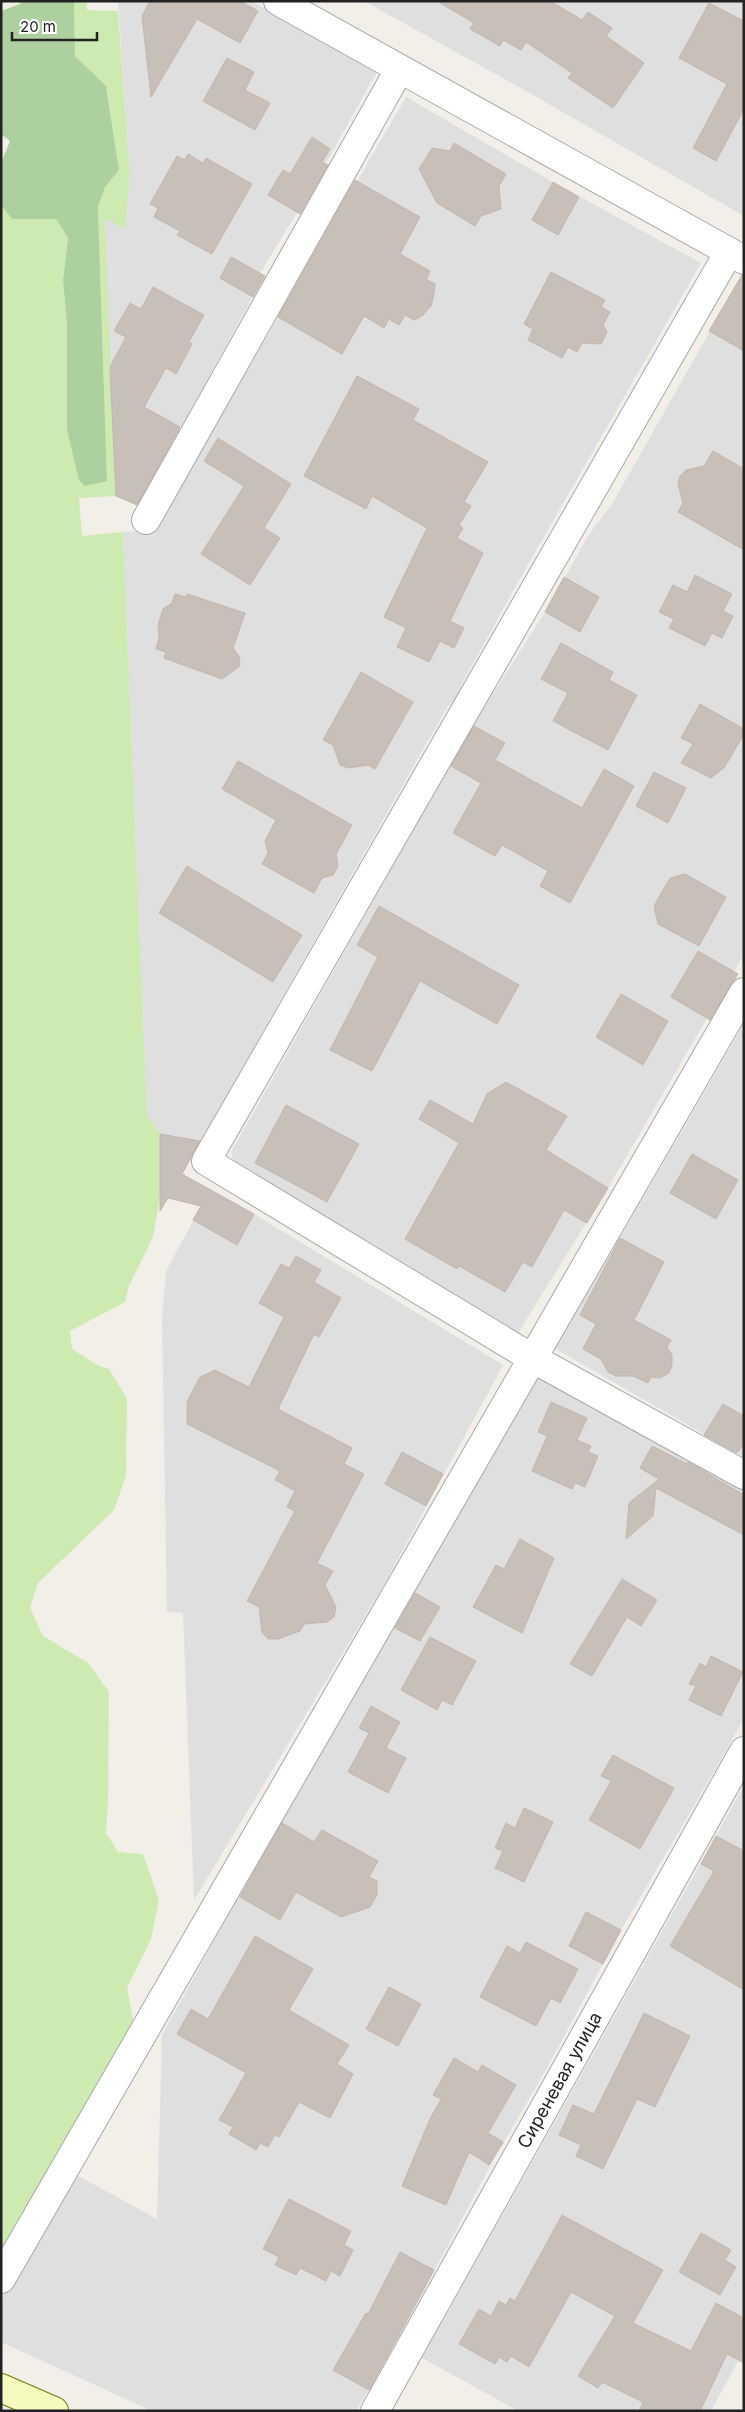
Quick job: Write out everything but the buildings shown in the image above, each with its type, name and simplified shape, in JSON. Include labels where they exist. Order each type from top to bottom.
[{"type":"street","points":[[278,1],[736,256],[206,1161],[532,1358],[744,1475]]},
{"type":"street","points":[[146,520],[399,70]]},
{"type":"street","points":[[1,2279],[744,992]]},
{"type":"street","name":"Сиреневая улица","points":[[375,2411],[744,1751]]},
{"type":"street","points":[[13,2394],[54,2411]]},
{"type":"shaded area","points":[[118,1],[251,1],[378,70],[312,188],[260,273],[264,276],[139,505],[116,496],[111,388],[105,217],[125,228],[130,175]]},
{"type":"shaded area","points":[[364,1],[744,1],[744,216],[524,90]]},
{"type":"shaded area","points":[[406,97],[553,182],[701,263],[460,687],[465,690],[455,707],[449,704],[168,1198],[160,1196],[160,1134],[147,1116],[123,532],[154,531]]},
{"type":"shaded area","points":[[739,280],[744,283],[744,954],[734,972],[738,974],[711,1020],[707,1018],[608,1188],[518,1333],[375,1245],[235,1167],[231,1152],[473,725],[545,612],[590,533],[612,504]]},
{"type":"shaded area","points":[[744,1024],[744,1457],[554,1348]]},
{"type":"shaded area","points":[[210,1190],[254,1214],[503,1365],[385,1583],[194,1900],[183,1613],[167,1612],[162,1319],[166,1271]]},
{"type":"shaded area","points":[[535,1373],[744,1486],[744,1718],[621,1930],[548,2066],[489,2168],[401,2334],[356,2411],[152,2411],[1,2342],[1,2300],[71,2172],[157,2219],[162,2035],[294,1797]]},
{"type":"shaded area","points":[[744,1786],[744,2350],[711,2411],[518,2411],[422,2358]]},
{"type":"green space","points":[[21,1],[74,1],[75,56],[106,86],[119,170],[105,187],[98,207],[107,481],[85,486],[79,480],[67,430],[67,325],[63,280],[68,238],[56,219],[12,219],[1,205],[1,163],[10,141],[1,134],[1,11],[20,4]]},
{"type":"green space","points":[[74,1],[87,1],[87,10],[118,11],[130,175],[125,229],[105,218],[116,496],[79,498],[82,536],[123,532],[147,1115],[160,1134],[160,1196],[153,1237],[129,1286],[125,1302],[70,1331],[72,1349],[99,1366],[109,1369],[127,1399],[126,1476],[114,1510],[38,1583],[30,1608],[43,1636],[88,1663],[109,1692],[106,1833],[118,1852],[143,1854],[159,1900],[151,1939],[127,1988],[134,2024],[1,2251],[1,205],[12,219],[56,219],[68,238],[63,280],[67,325],[107,481],[98,207],[105,187],[119,170],[106,86],[75,56]]}]
